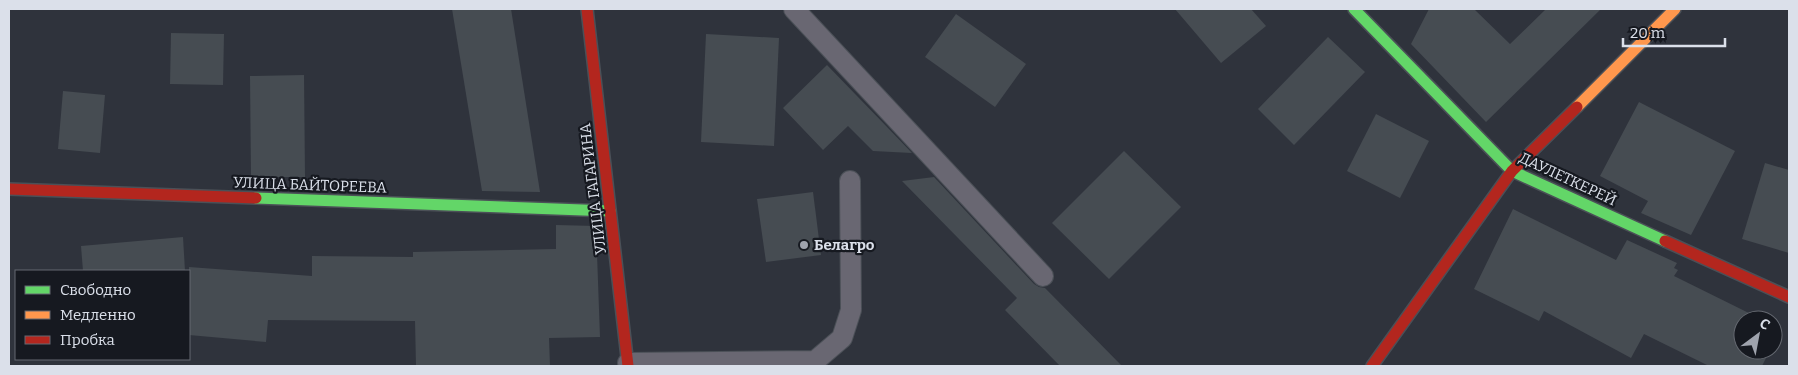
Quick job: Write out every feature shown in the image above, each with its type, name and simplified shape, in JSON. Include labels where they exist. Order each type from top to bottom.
[{"type":"street","name":"УЛИЦА ГАГАРИНА","points":[[587,9],[628,364]]},
{"type":"street","name":"ДАУЛЕТКЕРЕЙ","points":[[1354,9],[1512,171],[1789,297]]},
{"type":"street","points":[[1372,366],[1512,171],[1675,9]]},
{"type":"street","name":"УЛИЦА БАЙТОРЕЕВА","points":[[9,189],[610,211]]},
{"type":"lane","points":[[794,9],[1043,276]]},
{"type":"lane","points":[[628,364],[815,361],[842,338],[851,310],[850,181]]},
{"type":"building","points":[[452,9],[511,9],[540,192],[482,191]]},
{"type":"building","points":[[1175,9],[1251,9],[1266,26],[1221,63]]},
{"type":"building","points":[[1429,9],[1474,9],[1510,44],[1546,9],[1601,9],[1486,122],[1411,44]]},
{"type":"building","points":[[956,14],[1026,64],[995,107],[925,57]]},
{"type":"building","points":[[171,33],[224,34],[223,85],[170,84]]},
{"type":"building","points":[[706,34],[779,38],[774,146],[701,142]]},
{"type":"building","points":[[1328,37],[1365,72],[1294,145],[1258,109]]},
{"type":"building","points":[[827,65],[912,153],[873,151],[848,126],[823,150],[783,108]]},
{"type":"building","points":[[304,75],[305,177],[251,177],[250,76]]},
{"type":"building","points":[[63,91],[105,95],[100,153],[58,149]]},
{"type":"building","points":[[1639,102],[1735,151],[1691,235],[1641,213],[1648,201],[1600,176]]},
{"type":"building","points":[[1376,114],[1429,141],[1400,198],[1347,171]]},
{"type":"building","points":[[1124,151],[1181,207],[1109,279],[1052,223]]},
{"type":"building","points":[[1765,163],[1789,170],[1789,253],[1742,239]]},
{"type":"building","points":[[934,177],[1034,284],[1045,288],[1122,366],[1060,366],[1005,310],[1017,298],[902,181]]},
{"type":"building","points":[[813,192],[821,255],[766,262],[757,199]]},
{"type":"building","points":[[1513,209],[1616,260],[1627,240],[1677,263],[1674,268],[1678,270],[1674,276],[1743,310],[1733,310],[1733,360],[1765,360],[1762,366],[1709,366],[1644,334],[1631,358],[1544,311],[1539,321],[1474,289]]},
{"type":"building","points":[[556,225],[596,226],[600,337],[549,338],[550,366],[416,366],[415,321],[268,320],[266,342],[190,335],[189,267],[312,276],[312,256],[413,257],[413,252],[556,249]]},
{"type":"building","points":[[183,237],[185,270],[83,270],[81,246]]},
{"type":"traffic: fast","points":[[1354,9],[1512,171],[1665,241]]},
{"type":"traffic: fast","points":[[256,198],[610,211]]},
{"type":"traffic: slow","points":[[1577,107],[1675,9]]},
{"type":"traffic: jam","points":[[587,9],[628,366]]},
{"type":"traffic: jam","points":[[1372,366],[1512,171],[1577,107]]},
{"type":"traffic: jam","points":[[9,189],[256,198]]},
{"type":"traffic: jam","points":[[1665,241],[1789,297]]},
{"type":"place","name":"Белагро","points":[[804,245]]}]
